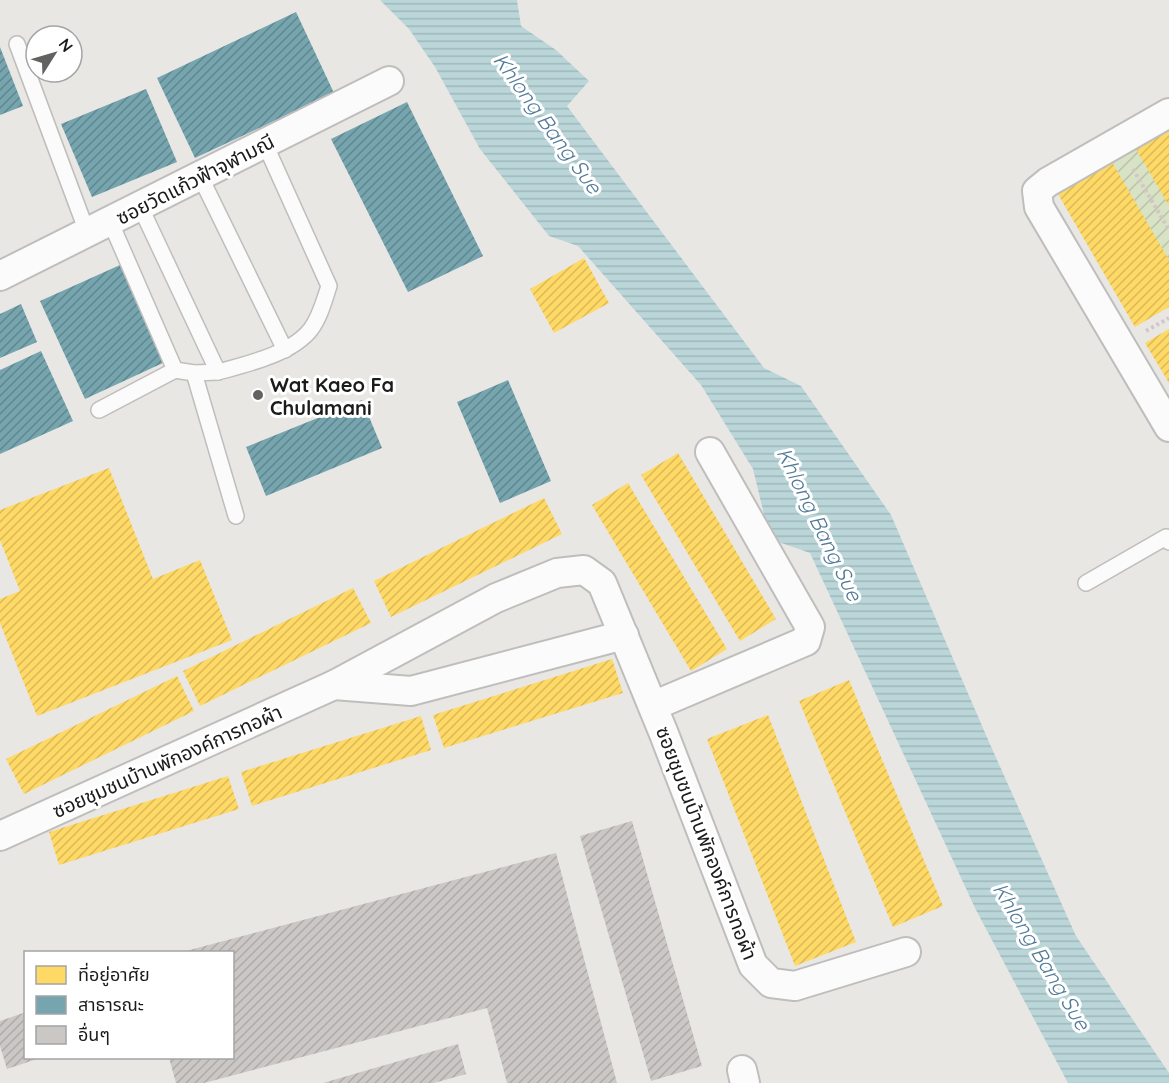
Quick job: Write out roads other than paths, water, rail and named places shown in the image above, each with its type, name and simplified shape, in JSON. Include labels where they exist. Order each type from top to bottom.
[{"type":"street","name":"ซอยวัดแก้วฟ้าจุฬามณี","points":[[0,276],[389,81]]},
{"type":"street","points":[[1169,113],[1048,182],[1037,191],[1039,207],[1169,427]]},
{"type":"street","points":[[653,706],[806,641],[810,627],[710,452]]},
{"type":"street","name":"ซอยชุมชนบ้านพักองค์การทอผ้า","points":[[0,836],[334,685],[496,598],[557,573],[584,570],[602,583],[653,706],[753,965],[771,983],[795,986],[906,952]]},
{"type":"street","name":"ซอยชุมชนบ้านพักองค์การทอผ้า","points":[[334,685],[411,691],[624,635]]},
{"type":"lane","points":[[17,44],[98,227],[175,370]]},
{"type":"lane","points":[[99,410],[175,370],[194,373],[218,372],[244,365],[285,350],[310,330],[320,313],[329,286],[265,144]]},
{"type":"lane","points":[[200,176],[285,350]]},
{"type":"lane","points":[[140,206],[218,372]]},
{"type":"lane","points":[[194,373],[236,516]]},
{"type":"lane","points":[[1086,583],[1166,537],[1169,542]]},
{"type":"water","name":"Khlong Bang Sue","points":[[380,0],[517,0],[521,26],[556,50],[589,81],[567,106],[764,368],[801,386],[891,515],[1076,936],[1169,1073],[1169,1083],[1068,1083],[976,910],[810,553],[770,539],[753,469],[701,385],[578,246],[549,236],[480,149],[435,67],[409,29]]},
{"type":"place","name":"Wat Kaeo Fa Chulamani","points":[[258,395]]}]
